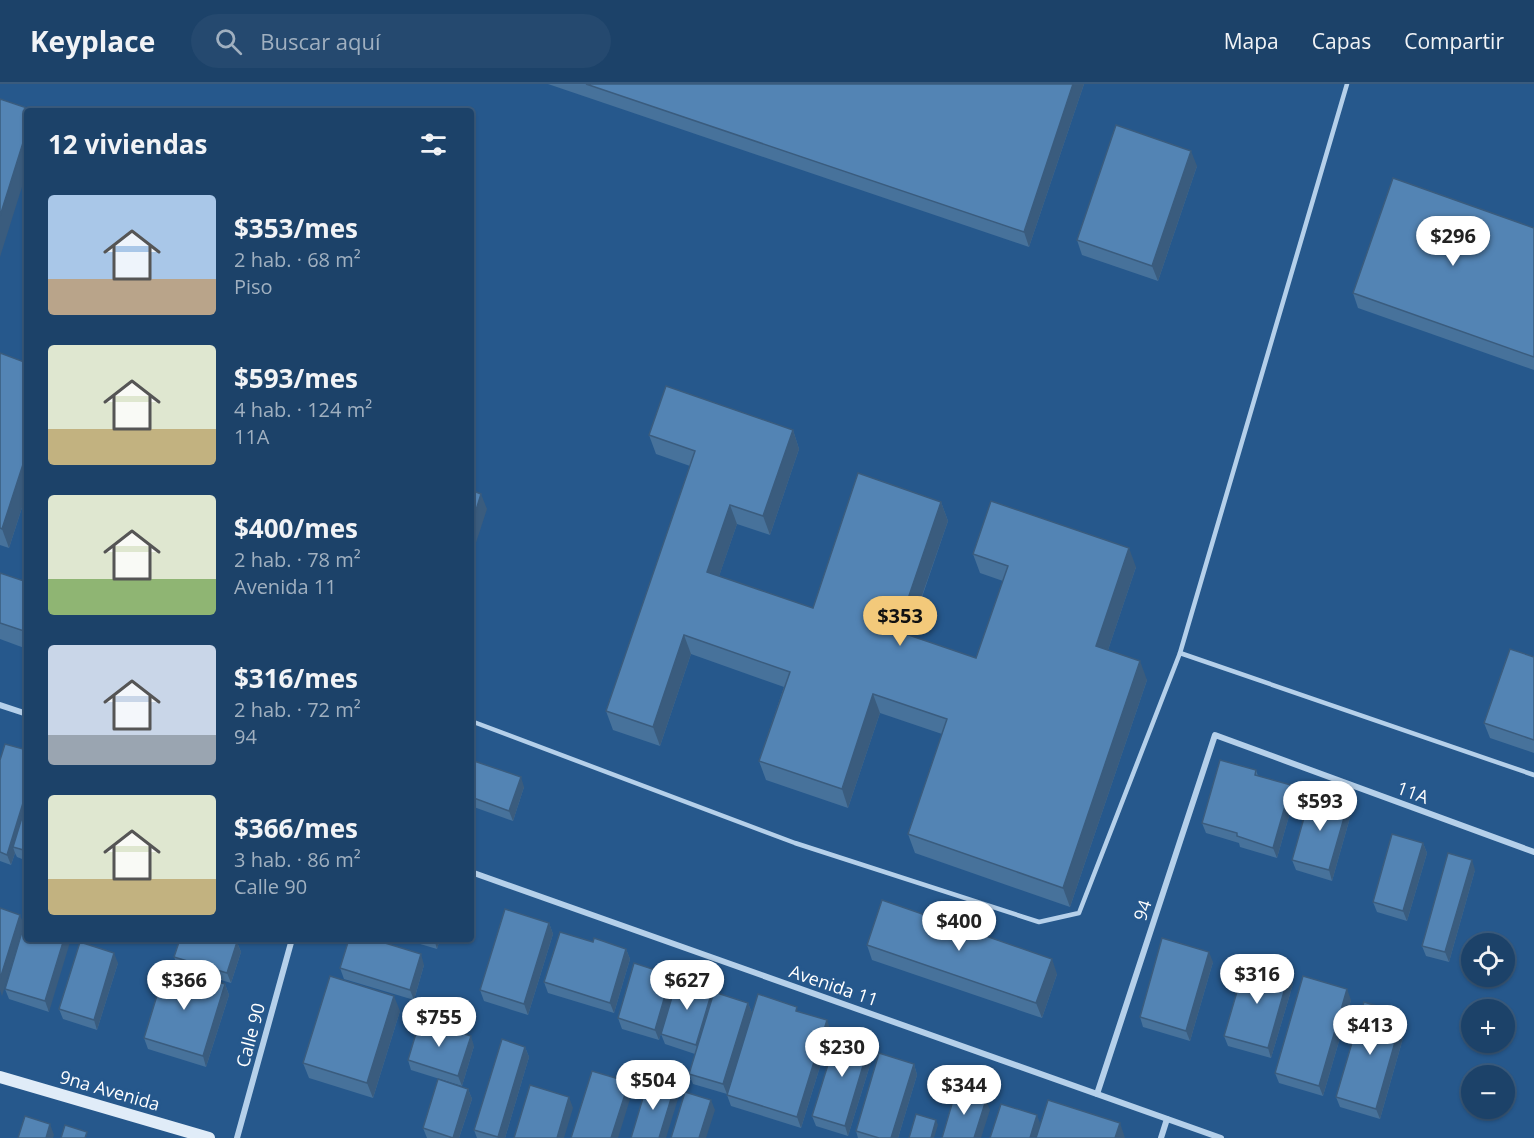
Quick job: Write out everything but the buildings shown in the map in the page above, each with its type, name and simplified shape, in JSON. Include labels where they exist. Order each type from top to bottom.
[{"type":"main road","name":"9na Avenida","points":[[0,1077],[209,1138]]},
{"type":"street","points":[[0,705],[24,713]]},
{"type":"street","name":"11A","points":[[1215,735],[1534,852]]},
{"type":"street","name":"94","points":[[1097,1094],[1215,735]]},
{"type":"street","name":"Avenida 11","points":[[474,873],[1221,1138]]},
{"type":"street","name":"Calle 90","points":[[237,1138],[291,942]]},
{"type":"street","points":[[1161,1138],[1167,1119]]},
{"type":"lane","points":[[474,722],[795,843],[1039,922],[1079,913],[1180,653],[1347,84]]},
{"type":"lane","points":[[1180,653],[1534,775]]}]
